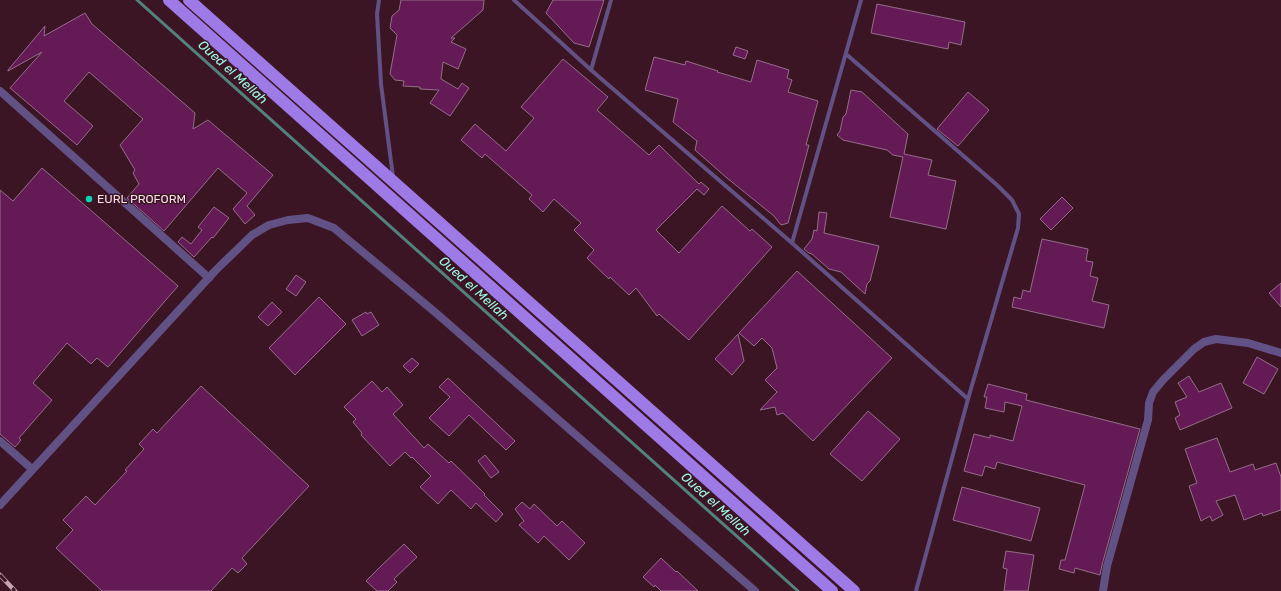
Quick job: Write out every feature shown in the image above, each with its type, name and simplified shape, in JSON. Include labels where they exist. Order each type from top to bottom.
[{"type":"main road","points":[[169,0],[832,591]]},
{"type":"main road","points":[[189,0],[854,591]]},
{"type":"street","points":[[0,91],[209,278]]},
{"type":"street","points":[[0,505],[209,278],[252,236],[269,225],[288,220],[308,218],[334,228],[436,313],[755,591]]},
{"type":"street","points":[[1103,591],[1107,566],[1148,420],[1149,404],[1153,392],[1194,349],[1204,342],[1216,338],[1248,343],[1281,353]]},
{"type":"street","points":[[0,441],[32,469]]},
{"type":"lane","points":[[379,0],[377,14],[381,84],[394,183]]},
{"type":"lane","points":[[514,0],[591,70],[792,243],[968,399]]},
{"type":"lane","points":[[591,70],[611,0]]},
{"type":"lane","points":[[792,243],[861,0]]},
{"type":"lane","points":[[846,54],[997,185],[1012,200],[1019,214],[1018,228],[968,399],[916,591]]},
{"type":"building","points":[[401,0],[484,0],[483,10],[451,38],[455,38],[451,42],[466,49],[458,69],[443,62],[441,79],[458,89],[462,83],[469,88],[450,116],[430,103],[439,90],[403,86],[404,81],[395,80],[390,74],[397,35],[390,28],[392,16],[399,10]]},
{"type":"building","points":[[553,0],[604,0],[589,47],[574,43],[546,13]]},
{"type":"building","points":[[877,4],[965,22],[961,45],[949,42],[948,49],[871,33]]},
{"type":"building","points":[[85,13],[92,24],[195,113],[193,129],[208,120],[273,175],[247,206],[255,215],[245,224],[233,209],[247,193],[218,168],[164,231],[127,198],[139,184],[133,173],[135,170],[120,145],[143,119],[89,72],[64,101],[93,126],[77,145],[10,88],[42,52],[8,70],[45,26],[44,36]]},
{"type":"building","points":[[736,47],[748,51],[745,59],[733,55]]},
{"type":"building","points":[[654,57],[685,65],[686,61],[751,82],[757,60],[789,70],[787,78],[792,80],[788,92],[818,101],[806,145],[809,145],[788,223],[781,225],[774,216],[695,150],[697,141],[673,122],[678,99],[645,90]]},
{"type":"building","points":[[563,59],[608,97],[597,110],[649,155],[659,145],[699,184],[701,182],[709,189],[704,195],[697,189],[656,230],[679,253],[722,206],[750,231],[752,229],[772,247],[689,340],[659,314],[657,316],[636,288],[629,295],[610,277],[609,279],[587,258],[594,250],[574,230],[581,223],[554,199],[543,212],[529,199],[532,195],[485,154],[482,158],[461,140],[475,124],[506,151],[534,118],[521,107]]},
{"type":"building","points":[[851,90],[862,92],[908,134],[904,154],[932,160],[928,175],[956,181],[946,229],[890,217],[903,157],[893,155],[887,150],[843,140],[837,135],[840,131],[843,117],[846,114]]},
{"type":"building","points":[[968,92],[989,110],[958,146],[937,129]]},
{"type":"building","points":[[42,168],[178,286],[108,367],[97,358],[91,364],[67,343],[33,383],[52,400],[19,438],[21,440],[15,447],[0,434],[0,190],[13,201]]},
{"type":"building","points":[[1062,197],[1073,208],[1051,230],[1040,219]]},
{"type":"building","points":[[214,207],[229,218],[213,238],[212,237],[194,257],[178,242],[182,237],[191,244],[202,230],[198,227]]},
{"type":"building","points":[[819,212],[827,213],[824,233],[879,246],[865,294],[841,272],[829,269],[804,249],[812,239],[814,230],[817,231]]},
{"type":"building","points":[[1042,239],[1088,249],[1086,261],[1093,262],[1090,276],[1098,278],[1092,301],[1109,305],[1104,328],[1012,307],[1014,297],[1021,299],[1023,290],[1030,292]]},
{"type":"building","points":[[797,271],[892,358],[813,441],[783,413],[777,415],[775,407],[760,410],[777,392],[765,380],[777,368],[772,348],[762,338],[754,346],[739,333]]},
{"type":"building","points":[[296,275],[306,282],[296,296],[286,289]]},
{"type":"building","points":[[1281,283],[1281,307],[1269,293]]},
{"type":"building","points":[[319,297],[346,324],[295,375],[269,348]]},
{"type":"building","points":[[272,302],[282,312],[268,326],[258,317]]},
{"type":"building","points":[[366,312],[367,314],[371,312],[379,325],[362,336],[352,320]]},
{"type":"building","points":[[738,334],[744,361],[732,375],[715,359]]},
{"type":"building","points":[[1257,357],[1278,369],[1264,394],[1243,383]]},
{"type":"building","points":[[412,358],[419,364],[410,373],[403,366]]},
{"type":"building","points":[[1189,376],[1199,392],[1221,383],[1232,408],[1180,430],[1175,418],[1180,415],[1175,402],[1187,397],[1178,383]]},
{"type":"building","points":[[448,378],[515,441],[506,450],[469,415],[449,436],[429,418],[450,397],[439,387]]},
{"type":"building","points":[[372,381],[382,392],[387,387],[403,405],[393,414],[424,448],[428,444],[449,463],[451,461],[503,514],[496,522],[476,503],[471,509],[451,490],[438,504],[420,487],[431,476],[412,457],[411,458],[405,452],[390,466],[361,435],[362,433],[353,422],[356,419],[344,407]]},
{"type":"building","points":[[988,384],[1027,394],[1026,400],[1140,429],[1100,575],[1075,568],[1074,573],[1059,569],[1061,560],[1065,560],[1085,485],[997,462],[995,469],[985,466],[982,476],[964,471],[974,434],[990,438],[990,435],[1013,441],[1022,406],[1005,402],[1004,412],[985,408],[987,397],[984,397]]},
{"type":"building","points":[[201,386],[309,486],[242,558],[247,564],[238,573],[232,568],[211,591],[102,591],[56,548],[73,530],[63,520],[86,496],[95,505],[127,471],[125,470],[144,449],[139,444],[153,429],[157,433]]},
{"type":"building","points":[[868,411],[900,439],[862,481],[830,454]]},
{"type":"building","points":[[1217,438],[1230,472],[1253,464],[1255,470],[1276,463],[1281,477],[1281,510],[1263,516],[1262,513],[1244,520],[1235,495],[1216,501],[1223,515],[1212,521],[1210,516],[1201,521],[1189,486],[1197,483],[1185,449]]},
{"type":"building","points":[[485,455],[499,472],[491,478],[478,461]]},
{"type":"building","points":[[962,487],[1040,508],[1031,541],[953,520]]},
{"type":"building","points":[[522,502],[530,509],[534,504],[557,526],[562,521],[585,543],[569,560],[544,536],[538,543],[519,525],[524,521],[515,509]]},
{"type":"building","points":[[404,544],[417,557],[394,579],[397,582],[388,591],[377,591],[366,581]]},
{"type":"building","points":[[1006,551],[1034,555],[1028,591],[1004,591],[1007,569],[1003,568]]},
{"type":"building","points":[[661,558],[698,591],[661,591],[655,585],[654,587],[643,577]]},
{"type":"waterway","name":"Oued el Mellah","points":[[137,0],[798,591]]},
{"type":"railway","points":[[0,575],[15,591]]},
{"type":"place","name":"EURL PROFORM","points":[[89,199]]}]
